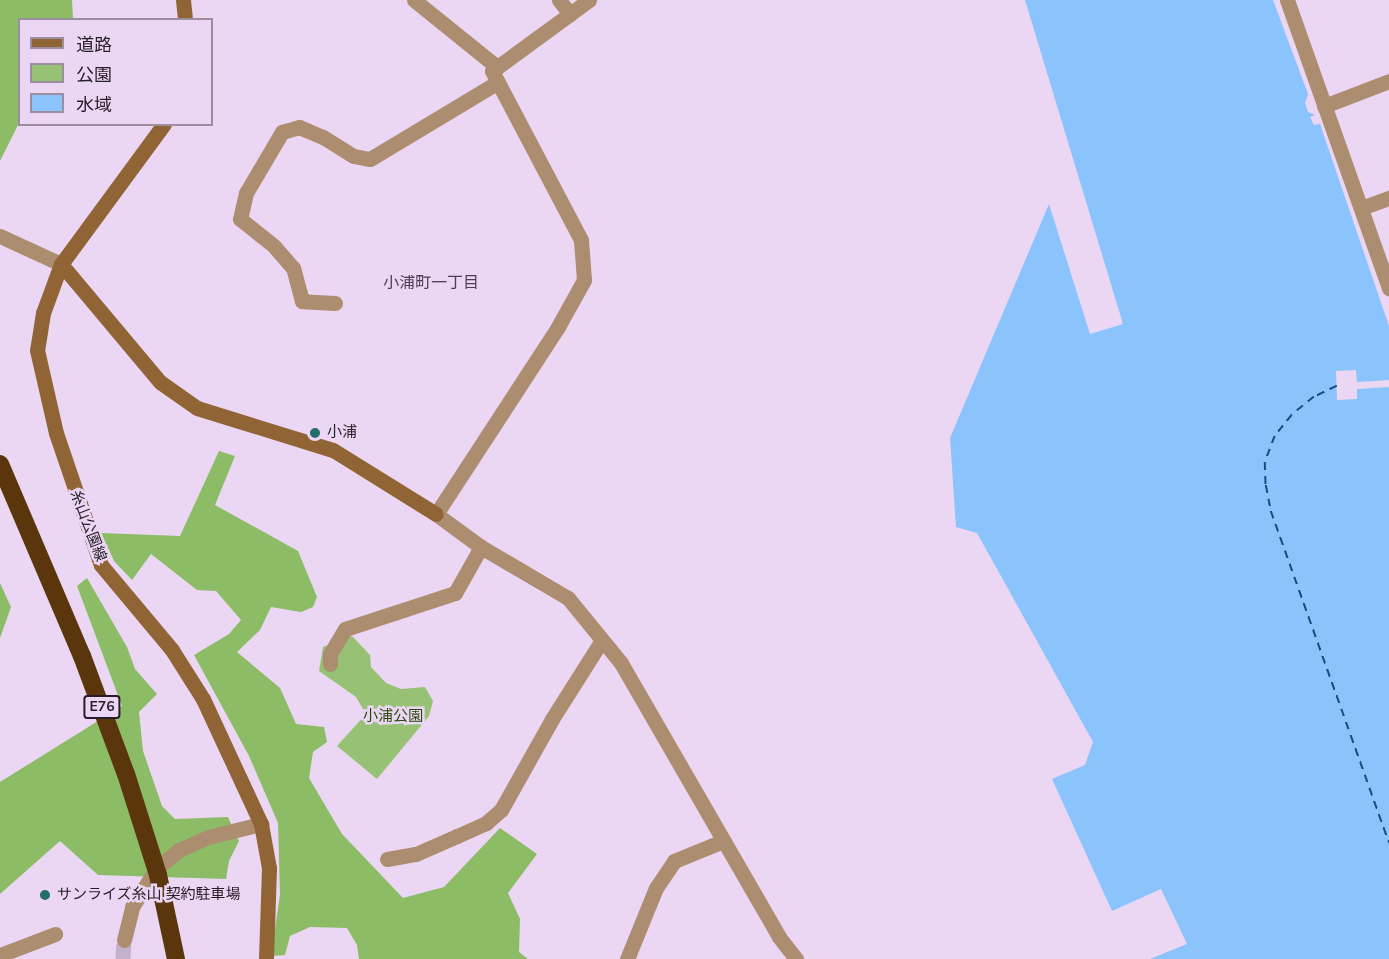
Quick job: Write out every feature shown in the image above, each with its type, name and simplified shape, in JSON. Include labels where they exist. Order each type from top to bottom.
[{"type":"highway","name":"E76","points":[[0,464],[82,656],[123,764],[158,874],[176,959]]},
{"type":"main road","points":[[183,0],[185,18]]},
{"type":"main road","name":"糸山公園線","points":[[163,126],[61,264],[43,313],[37,350],[43,387],[83,518],[101,565],[172,650],[203,699],[261,824],[269,868],[266,959]]},
{"type":"main road","points":[[61,264],[160,382],[197,408],[333,450],[436,514]]},
{"type":"street","points":[[414,0],[497,74],[581,240],[584,280],[558,327],[436,514],[481,547],[568,598],[602,640],[631,680],[723,841],[796,959]]},
{"type":"street","points":[[559,0],[570,14]]},
{"type":"street","points":[[335,303],[303,301],[293,268],[274,246],[240,219],[246,193],[282,132],[299,127],[323,137],[354,156],[369,159],[497,74],[589,0]]},
{"type":"street","points":[[1287,0],[1389,288]]},
{"type":"street","points":[[1324,106],[1389,81]]},
{"type":"street","points":[[1361,208],[1389,198]]},
{"type":"street","points":[[0,236],[61,264]]},
{"type":"street","points":[[330,664],[330,654],[345,629],[455,593],[481,547]]},
{"type":"street","points":[[387,859],[437,845],[486,823],[501,810],[552,719],[602,640]]},
{"type":"street","points":[[124,939],[132,907],[156,869],[179,850],[208,837],[261,824]]},
{"type":"street","points":[[627,959],[656,888],[674,861],[723,841]]},
{"type":"street","points":[[0,955],[55,934]]},
{"type":"green space","points":[[0,0],[72,0],[73,18],[18,18],[18,125],[0,161]]},
{"type":"green space","points":[[219,451],[235,456],[215,505],[298,551],[317,597],[313,607],[301,612],[271,607],[260,630],[237,652],[280,688],[296,724],[324,727],[327,742],[313,752],[309,778],[342,834],[403,898],[444,887],[500,828],[537,854],[508,893],[520,919],[519,952],[528,959],[359,959],[357,945],[347,928],[310,927],[290,936],[285,955],[271,956],[280,895],[278,823],[249,756],[194,655],[229,634],[241,620],[216,591],[197,590],[151,554],[132,580],[114,561],[101,533],[180,536]]},
{"type":"green space","points":[[87,578],[127,647],[135,669],[157,694],[139,712],[143,751],[162,806],[175,819],[228,817],[239,841],[229,861],[226,879],[98,875],[60,841],[0,894],[0,782],[122,706],[77,586]]},
{"type":"green space","points":[[0,583],[11,607],[0,638]]},
{"type":"green space","name":"小浦公園","points":[[352,636],[370,655],[371,667],[386,683],[401,689],[425,687],[433,701],[429,716],[377,779],[337,746],[366,714],[356,697],[319,671],[323,647]]},
{"type":"water","points":[[1025,0],[1273,0],[1308,94],[1305,103],[1308,112],[1315,115],[1310,117],[1314,125],[1320,124],[1389,326],[1389,959],[1150,959],[1187,944],[1161,889],[1112,911],[1052,779],[1085,765],[1093,742],[977,533],[956,527],[950,438],[1049,204],[1090,334],[1123,324]]},
{"type":"pier","points":[[1356,370],[1357,382],[1389,380],[1389,387],[1357,389],[1357,399],[1337,400],[1336,371]]},
{"type":"ferry route","points":[[1337,386],[1314,397],[1292,415],[1275,436],[1265,462],[1266,485],[1271,511],[1389,843]]},
{"type":"tunnel","points":[[123,959],[124,940]]},
{"type":"place","name":"小浦","points":[[315,433]]},
{"type":"place","name":"サンライズ糸山 契約駐車場","points":[[45,895]]},
{"type":"district","name":"小浦町一丁目","points":[[431,283]]}]
